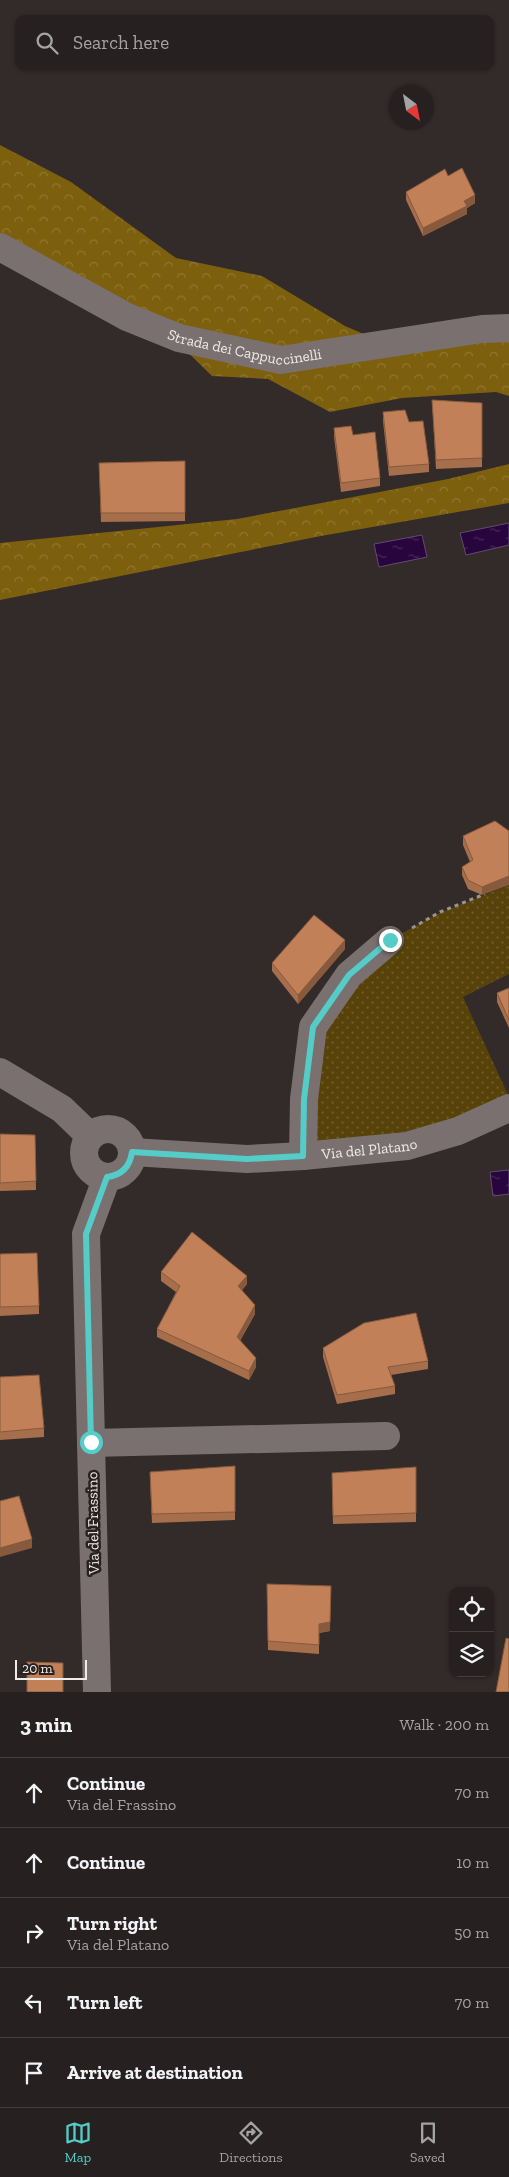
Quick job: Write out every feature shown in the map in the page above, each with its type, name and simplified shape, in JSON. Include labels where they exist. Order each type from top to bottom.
[{"type":"street","name":"Strada dei Cappuccinelli","points":[[0,247],[134,320],[178,338],[281,360],[482,329],[509,328]]},
{"type":"street","points":[[303,1156],[304,1099],[313,1027],[349,975],[390,940]]},
{"type":"street","points":[[0,1072],[62,1109],[90,1136]]},
{"type":"street","name":"Via del Platano","points":[[132,1152],[247,1159],[303,1156],[407,1146],[458,1131],[509,1108]]},
{"type":"street","points":[[104,1129],[120,1132],[130,1144],[132,1152],[131,1160],[122,1173],[107,1177],[92,1172],[84,1158],[86,1142],[90,1136],[104,1129]]},
{"type":"street","name":"Via del Frassino","points":[[97,1692],[86,1234],[107,1177]]},
{"type":"street","points":[[91,1442],[386,1436]]},
{"type":"path","points":[[390,940],[440,912],[491,892]]},
{"type":"shaded area","points":[[509,885],[509,974],[463,997],[509,1097],[509,1108],[303,1156],[313,1027],[390,940],[437,914]]},
{"type":"green space","points":[[0,145],[71,182],[176,258],[262,276],[345,326],[387,344],[509,328],[509,396],[496,392],[402,398],[330,412],[268,379],[212,376],[169,334],[0,247]]},
{"type":"green space","points":[[509,464],[509,503],[321,536],[0,600],[0,543],[237,519],[448,479]]},
{"type":"water","points":[[509,523],[509,545],[466,555],[460,533]]},
{"type":"water","points":[[422,535],[427,557],[379,567],[374,544]]},
{"type":"water","points":[[509,1170],[509,1194],[493,1196],[490,1172]]},
{"type":"building","points":[[462,168],[475,195],[464,201],[467,206],[423,228],[406,192],[445,169],[448,176]]},
{"type":"building","points":[[432,400],[482,403],[482,458],[436,460]]},
{"type":"building","points":[[405,410],[409,422],[423,421],[429,464],[389,467],[383,412]]},
{"type":"building","points":[[351,426],[353,435],[375,432],[380,478],[341,483],[334,428]]},
{"type":"building","points":[[185,461],[185,513],[101,513],[99,463]]},
{"type":"building","points":[[495,821],[509,831],[509,876],[482,887],[468,880],[462,867],[473,860],[463,836]]},
{"type":"building","points":[[314,915],[345,940],[298,995],[272,963]]},
{"type":"building","points":[[509,988],[509,1020],[497,993]]},
{"type":"building","points":[[0,1134],[35,1135],[36,1181],[0,1183]]},
{"type":"building","points":[[192,1232],[247,1276],[238,1286],[255,1305],[237,1337],[256,1358],[249,1371],[157,1329],[180,1286],[161,1272]]},
{"type":"building","points":[[37,1253],[39,1306],[0,1307],[0,1254]]},
{"type":"building","points":[[416,1313],[428,1361],[388,1367],[395,1386],[337,1395],[323,1348],[364,1323]]},
{"type":"building","points":[[39,1375],[44,1428],[0,1432],[0,1377]]},
{"type":"building","points":[[235,1466],[235,1512],[152,1514],[150,1472]]},
{"type":"building","points":[[416,1467],[416,1513],[333,1516],[332,1473]]},
{"type":"building","points":[[19,1496],[32,1539],[0,1548],[0,1501]]},
{"type":"building","points":[[267,1584],[331,1586],[330,1622],[319,1624],[319,1645],[268,1641]]},
{"type":"building","points":[[506,1638],[509,1639],[509,1692],[496,1692]]},
{"type":"building","points":[[27,1662],[63,1663],[63,1692],[27,1692]]},
{"type":"route","points":[[91,1442],[86,1234],[107,1177],[122,1173],[131,1160],[132,1152],[247,1159],[303,1156],[304,1099],[313,1027],[349,975],[390,940]]}]
